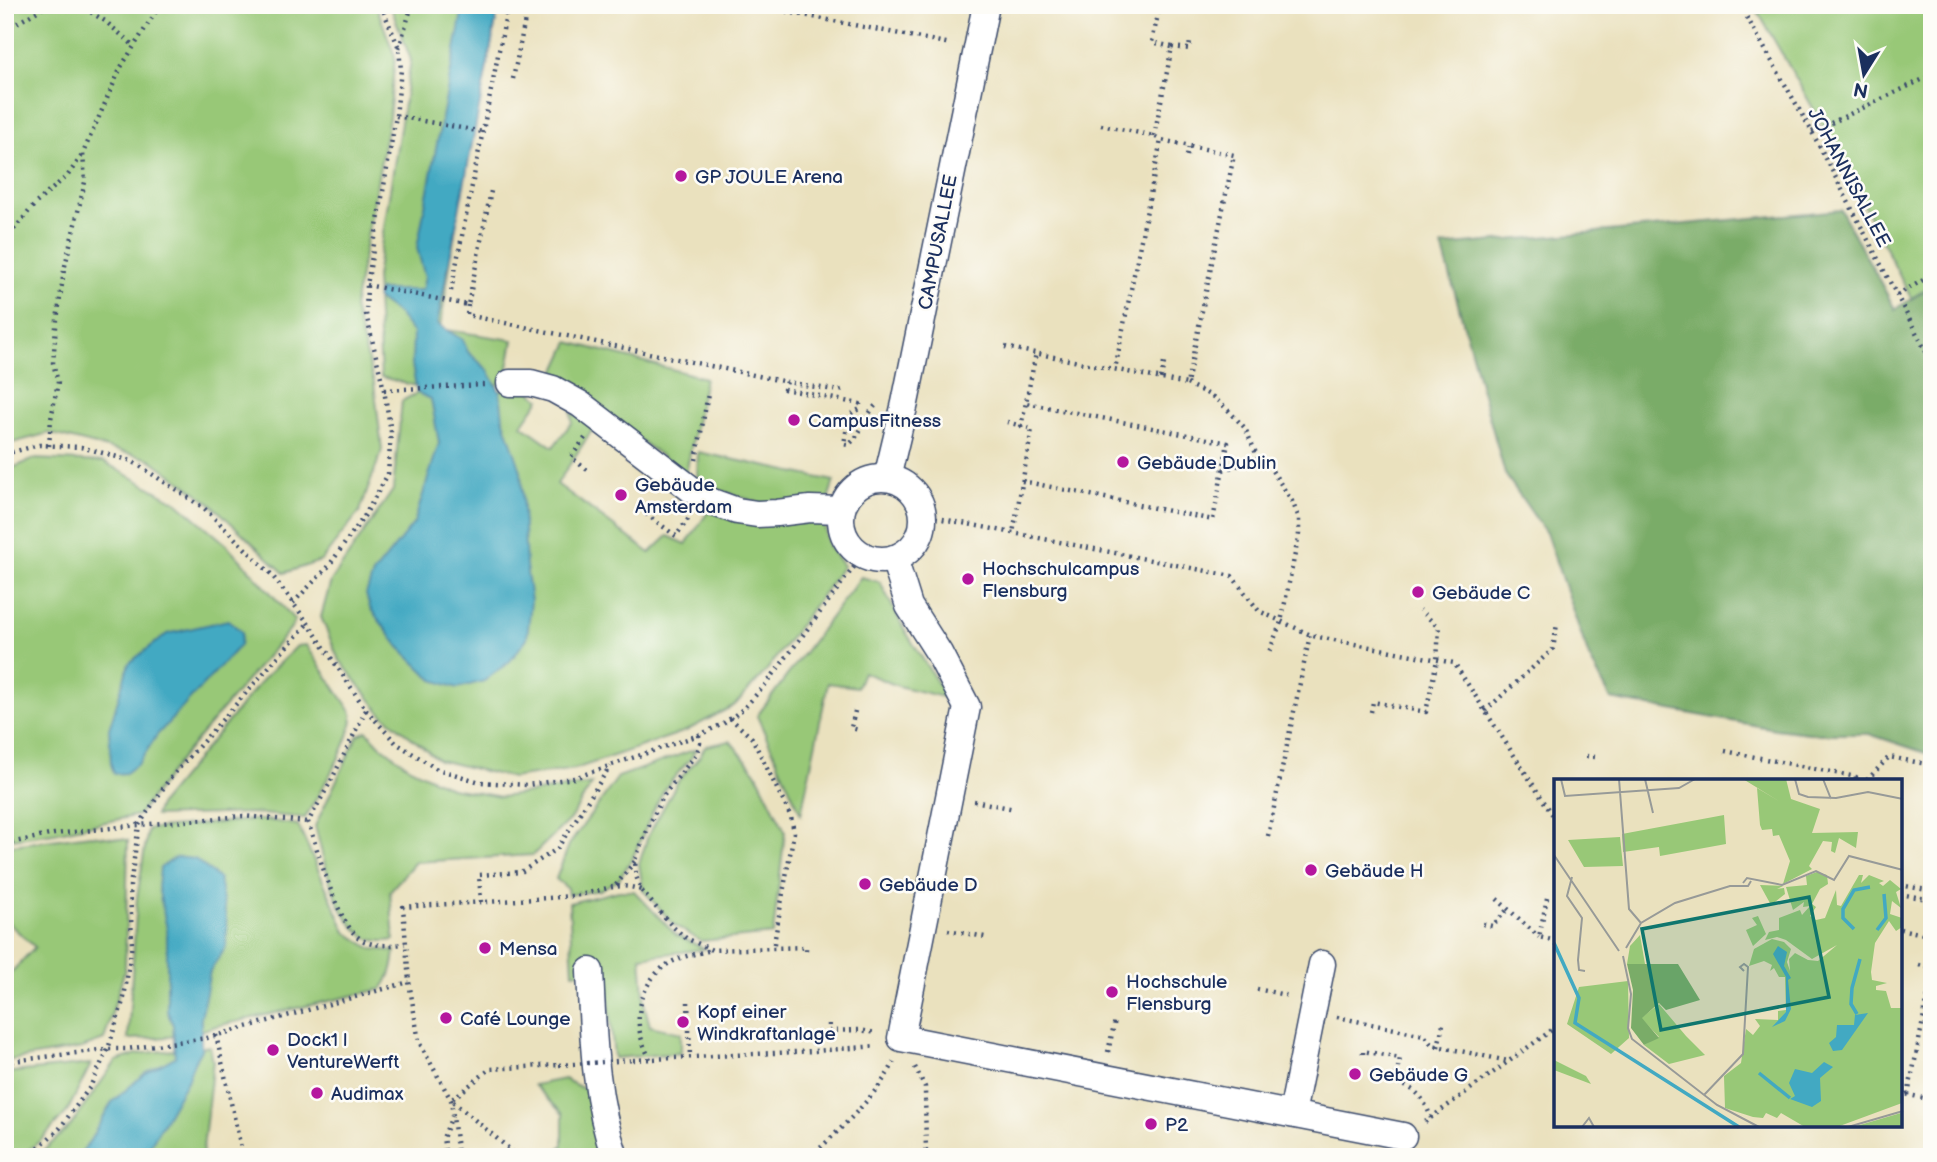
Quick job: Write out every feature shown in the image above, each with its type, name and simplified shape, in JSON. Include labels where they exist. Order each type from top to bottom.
[{"type":"street","name":"CAMPUSALLEE","points":[[887,478],[986,5]]},
{"type":"street","points":[[510,383],[531,383],[553,389],[580,404],[712,502],[737,511],[757,514],[810,509],[841,510]]},
{"type":"street","points":[[875,478],[887,478],[911,489],[918,500],[922,527],[911,548],[894,558],[878,560],[863,555],[844,537],[841,510],[849,494],[858,485],[875,478]]},
{"type":"street","points":[[894,558],[909,607],[939,653],[967,707],[901,1038],[1403,1136]]},
{"type":"street","points":[[1292,1114],[1322,964]]},
{"type":"street","points":[[590,971],[595,1072],[615,1157]]},
{"type":"path","points":[[5,30],[48,5]]},
{"type":"path","points":[[79,5],[105,21],[133,45]]},
{"type":"path","points":[[5,240],[36,203],[68,175],[83,153],[121,68],[160,5]]},
{"type":"path","points":[[293,603],[328,567],[365,515],[387,474],[391,432],[366,314],[367,285],[396,116],[401,70],[399,48],[381,5]]},
{"type":"path","points":[[399,48],[412,5]]},
{"type":"path","points":[[451,291],[508,5]]},
{"type":"path","points":[[513,79],[528,5]]},
{"type":"path","points":[[752,5],[976,49]]},
{"type":"path","points":[[1160,5],[1152,42],[1189,49],[1190,41]]},
{"type":"path","name":"JOHANNISALLEE","points":[[1740,5],[1812,132],[1932,363]]},
{"type":"path","points":[[1154,136],[1172,47]]},
{"type":"path","points":[[1812,132],[1932,75]]},
{"type":"path","points":[[396,116],[481,132]]},
{"type":"path","points":[[1101,125],[1234,155],[1187,384]]},
{"type":"path","points":[[1115,369],[1161,140]]},
{"type":"path","points":[[1187,156],[1189,146]]},
{"type":"path","points":[[49,446],[58,382],[53,363],[56,327],[64,270],[85,182],[83,153]]},
{"type":"path","points":[[491,191],[465,304],[467,315],[787,383],[842,390]]},
{"type":"path","points":[[1897,295],[1932,275]]},
{"type":"path","points":[[367,285],[465,304]]},
{"type":"path","points":[[1005,347],[1187,384],[1212,396],[1245,428],[1259,459],[1269,466],[1292,501],[1299,518],[1281,622],[1269,652]]},
{"type":"path","points":[[1021,428],[1036,353]]},
{"type":"path","points":[[1161,379],[1164,363]]},
{"type":"path","points":[[384,390],[510,383]]},
{"type":"path","points":[[787,383],[784,389],[860,404],[860,409],[849,415],[844,444],[848,445],[853,442],[866,417],[876,405],[904,407]]},
{"type":"path","points":[[646,514],[676,536],[697,493],[708,394]]},
{"type":"path","points":[[1022,481],[1213,520],[1228,443],[1026,403]]},
{"type":"path","points":[[587,470],[571,457],[600,419]]},
{"type":"path","points":[[1007,422],[1034,430],[1013,533]]},
{"type":"path","points":[[5,454],[39,445],[81,447],[132,461],[204,508],[271,574],[366,710],[396,743],[438,769],[480,782],[527,785],[575,778],[699,735],[730,718],[743,709],[767,683],[863,555]]},
{"type":"path","points":[[1223,470],[1259,459]]},
{"type":"path","points":[[1213,475],[1222,476]]},
{"type":"path","points":[[1030,483],[1031,476]]},
{"type":"path","points":[[922,514],[1232,576],[1259,611],[1310,635],[1454,663],[1554,817]]},
{"type":"path","points":[[1371,712],[1373,702],[1426,712],[1437,660],[1439,628],[1420,610]]},
{"type":"path","points":[[28,1157],[60,1128],[90,1087],[108,1049],[124,998],[132,944],[130,886],[139,825],[168,781],[307,623]]},
{"type":"path","points":[[1485,711],[1553,649],[1557,624]]},
{"type":"path","points":[[1268,836],[1310,635]]},
{"type":"path","points":[[366,710],[308,822],[337,904],[356,936],[379,946],[405,944]]},
{"type":"path","points":[[855,710],[851,728],[859,730]]},
{"type":"path","points":[[730,718],[752,738],[791,817],[794,832],[773,949]]},
{"type":"path","points":[[616,886],[635,860],[664,795],[697,753],[699,735]]},
{"type":"path","points":[[1725,751],[1856,777],[1855,779]]},
{"type":"path","points":[[1586,756],[1595,757]]},
{"type":"path","points":[[1868,779],[1889,757],[1932,765]]},
{"type":"path","points":[[481,902],[479,874],[521,872],[557,849],[611,765]]},
{"type":"path","points":[[949,796],[1015,809]]},
{"type":"path","points":[[5,844],[54,834],[243,816],[308,822]]},
{"type":"path","points":[[635,860],[636,876],[641,890],[686,938],[712,950]]},
{"type":"path","points":[[519,1157],[451,1100],[419,1042],[409,982],[403,907],[574,896],[628,885],[641,890]]},
{"type":"path","points":[[1902,885],[1932,891]]},
{"type":"path","points":[[1902,894],[1932,900]]},
{"type":"path","points":[[1539,937],[1547,898]]},
{"type":"path","points":[[1497,899],[1539,937],[1554,941]]},
{"type":"path","points":[[1483,924],[1492,926],[1508,909]]},
{"type":"path","points":[[1932,916],[1928,935],[1932,951]]},
{"type":"path","points":[[923,925],[985,937]]},
{"type":"path","points":[[1902,929],[1928,935]]},
{"type":"path","points":[[650,1059],[640,1034],[638,1020],[641,1002],[649,983],[664,966],[681,958],[712,950],[806,947],[806,952]]},
{"type":"path","points":[[1919,965],[1932,968]]},
{"type":"path","points":[[1908,1095],[1932,976]]},
{"type":"path","points":[[5,1062],[207,1038],[409,982]]},
{"type":"path","points":[[1257,989],[1424,1035],[1432,1045],[1438,1047],[1508,1061]]},
{"type":"path","points":[[688,1002],[690,1057]]},
{"type":"path","points":[[1103,1077],[1115,1020]]},
{"type":"path","points":[[829,1024],[829,1031],[860,1030]]},
{"type":"path","points":[[1438,1047],[1443,1024]]},
{"type":"path","points":[[1403,1136],[1554,1028]]},
{"type":"path","points":[[216,1035],[243,1157]]},
{"type":"path","points":[[810,1157],[874,1091],[893,1065],[901,1038]]},
{"type":"path","points":[[451,1100],[490,1069],[873,1047]]},
{"type":"path","points":[[1363,1054],[1363,1051],[1400,1058],[1393,1082],[1411,1088],[1420,1095],[1431,1118]]},
{"type":"path","points":[[925,1087],[926,1157]]},
{"type":"path","points":[[1902,1094],[1932,1100]]},
{"type":"path","points":[[451,1100],[458,1157]]},
{"type":"path","points":[[446,1157],[443,1138],[453,1115]]},
{"type":"path","points":[[1058,1154],[1067,1157]]},
{"type":"green space","points":[[5,5],[376,5],[395,57],[389,117],[354,308],[374,383],[382,450],[360,511],[321,561],[284,573],[209,502],[150,459],[49,433],[5,445]]},
{"type":"green space","points":[[390,5],[499,5],[459,207],[440,329],[513,340],[507,373],[540,399],[522,425],[553,447],[572,422],[571,412],[594,427],[557,484],[650,553],[668,536],[686,544],[708,512],[777,522],[824,522],[828,545],[843,566],[766,671],[735,705],[686,731],[575,769],[512,778],[439,760],[382,714],[338,658],[321,617],[331,581],[393,490],[402,401],[417,393],[500,392],[509,384],[416,386],[381,377],[376,277],[411,60]]},
{"type":"green space","points":[[1754,5],[1932,5],[1932,286],[1911,298],[1825,129]]},
{"type":"green space","points":[[1841,210],[1895,309],[1932,286],[1932,755],[1869,734],[1817,734],[1775,729],[1611,699],[1589,657],[1546,533],[1505,474],[1442,246]]},
{"type":"green space","points":[[569,342],[705,378],[686,473],[552,379]]},
{"type":"green space","points":[[698,452],[834,481],[826,505],[766,505],[697,483]]},
{"type":"green space","points":[[34,459],[104,462],[178,503],[227,545],[295,620],[138,815],[54,833],[5,840],[5,471]]},
{"type":"green space","points":[[861,577],[880,582],[904,629],[947,698],[898,686],[863,672],[857,687],[828,683],[801,814],[757,716]]},
{"type":"green space","points":[[306,645],[352,713],[342,752],[305,818],[251,813],[155,816],[159,805],[263,679],[297,646]]},
{"type":"green space","points":[[367,731],[380,745],[410,768],[451,788],[501,797],[592,784],[570,819],[533,855],[415,862],[390,891],[394,940],[374,940],[363,935],[353,925],[337,900],[315,826],[358,735]]},
{"type":"green space","points":[[730,741],[756,772],[785,831],[773,934],[701,941],[674,925],[643,890],[639,864],[648,836],[678,781],[700,756],[705,746]]},
{"type":"green space","points":[[696,749],[666,787],[633,857],[619,879],[600,890],[568,895],[567,888],[556,879],[569,845],[618,777]]},
{"type":"green space","points":[[252,820],[298,825],[346,932],[372,949],[395,951],[388,981],[382,989],[192,1033],[128,1039],[137,898],[148,829]]},
{"type":"green space","points":[[91,835],[128,840],[125,969],[104,1040],[82,1048],[5,1061],[5,979],[35,947],[5,920],[5,846]]},
{"type":"green space","points":[[619,891],[634,891],[676,935],[705,949],[641,957],[645,1007],[650,1026],[681,1033],[681,1053],[614,1058],[606,969],[573,973],[569,903]]},
{"type":"green space","points":[[210,1046],[213,1060],[202,1157],[37,1157],[71,1125],[116,1061],[137,1054]]},
{"type":"green space","points":[[91,1064],[67,1112],[41,1140],[20,1157],[5,1157],[5,1073]]},
{"type":"green space","points":[[564,1079],[590,1092],[602,1157],[551,1157],[563,1145],[563,1114],[534,1085]]},
{"type":"water","points":[[466,5],[499,5],[437,324],[463,340],[468,352],[488,370],[500,392],[503,418],[521,471],[526,566],[531,601],[527,638],[510,661],[484,681],[458,688],[433,680],[399,647],[370,608],[366,594],[373,574],[414,523],[439,443],[431,399],[417,393],[412,365],[413,333],[398,314],[376,298],[379,290],[422,290],[425,277],[417,248],[462,13]]},
{"type":"water","points":[[228,620],[242,632],[240,645],[157,735],[139,763],[126,773],[114,774],[109,729],[129,663],[167,634]]},
{"type":"water","points":[[176,857],[195,859],[219,879],[227,924],[226,947],[210,971],[201,1018],[201,1050],[146,1157],[77,1157],[88,1144],[112,1102],[144,1074],[175,1057],[173,1025],[167,1011],[167,929],[158,887],[160,868]]},
{"type":"place","name":"GP JOULE Arena","points":[[681,176]]},
{"type":"place","name":"CampusFitness","points":[[794,420]]},
{"type":"place","name":"Gebäude Dublin","points":[[1123,462]]},
{"type":"place","name":"Gebäude Amsterdam","points":[[621,495]]},
{"type":"place","name":"Hochschulcampus Flensburg","points":[[968,579]]},
{"type":"place","name":"Gebäude C","points":[[1418,592]]},
{"type":"place","name":"Gebäude H","points":[[1311,870]]},
{"type":"place","name":"Gebäude D","points":[[865,884]]},
{"type":"place","name":"Mensa","points":[[485,948]]},
{"type":"place","name":"Hochschule Flensburg","points":[[1112,992]]},
{"type":"place","name":"Café Lounge","points":[[446,1018]]},
{"type":"place","name":"Kopf einer Windkraftanlage","points":[[683,1022]]},
{"type":"place","name":"Dock1 | VentureWerft","points":[[273,1050]]},
{"type":"place","name":"Gebäude G","points":[[1355,1074]]},
{"type":"place","name":"Audimax","points":[[317,1093]]},
{"type":"place","name":"P2","points":[[1151,1124]]}]
